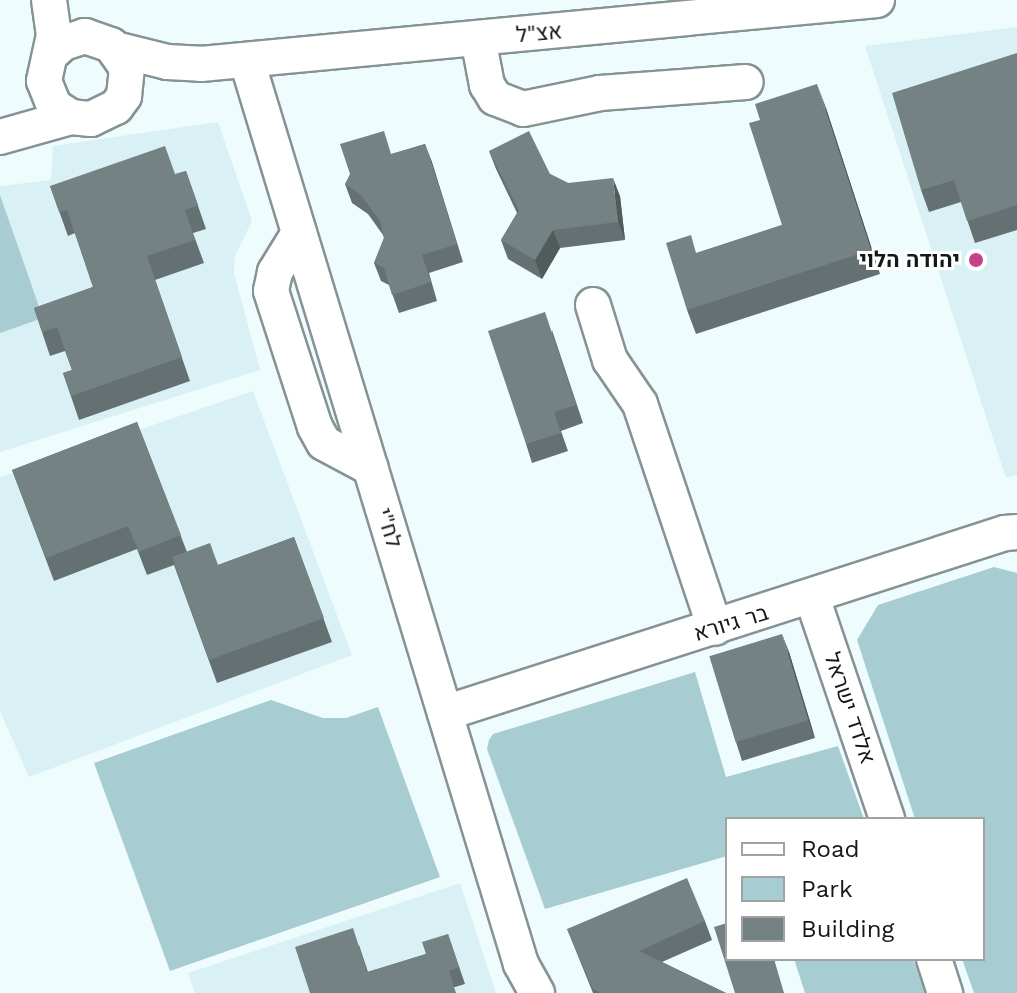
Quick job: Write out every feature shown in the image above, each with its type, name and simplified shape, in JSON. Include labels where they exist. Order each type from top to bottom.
[{"type":"street","points":[[4,136],[31,111],[47,68],[54,35],[49,0]]},
{"type":"street","points":[[4,136],[71,117],[91,119],[116,107],[128,82],[127,68],[107,43],[60,0]]},
{"type":"street","name":"אצ\"ל","points":[[107,43],[167,62],[201,64],[478,38],[772,5],[877,0]]},
{"type":"street","points":[[478,38],[487,85],[495,98],[523,109],[600,93],[746,82]]},
{"type":"street","points":[[47,68],[71,39],[107,43]]},
{"type":"street","name":"לח\"י","points":[[247,61],[521,964],[537,993]]},
{"type":"street","name":"אצ\"ל","points":[[116,107],[156,83],[201,64]]},
{"type":"street","points":[[47,68],[54,106],[71,117]]},
{"type":"street","points":[[593,305],[610,360],[640,404],[715,628]]},
{"type":"street","name":"בר גיורא","points":[[445,713],[1005,533],[1017,532]]},
{"type":"street","name":"אלדד ישראל","points":[[812,597],[886,817]]},
{"type":"street","points":[[935,961],[945,993]]},
{"type":"shaded area","name":"יהודה הלוי","points":[[1017,27],[1017,475],[1006,478],[865,46]]},
{"type":"shaded area","points":[[218,122],[252,221],[235,256],[234,273],[260,370],[0,452],[0,186],[51,180],[53,146]]},
{"type":"shaded area","points":[[253,391],[352,655],[29,777],[0,711],[0,477]]},
{"type":"shaded area","points":[[460,883],[496,993],[195,993],[188,973]]},
{"type":"green space","points":[[0,195],[43,318],[0,333]]},
{"type":"green space","points":[[994,567],[1017,573],[1017,993],[974,993],[963,961],[985,961],[985,817],[914,817],[857,640],[878,605]]},
{"type":"green space","points":[[695,672],[726,777],[838,746],[863,817],[725,817],[725,857],[545,909],[487,749],[493,734]]},
{"type":"green space","points":[[271,700],[323,718],[346,718],[378,707],[440,877],[170,971],[94,763]]},
{"type":"green space","points":[[795,961],[914,961],[925,993],[805,993]]},
{"type":"building","points":[[1017,53],[1017,205],[967,221],[954,180],[921,190],[892,93]]},
{"type":"building","points":[[817,84],[871,250],[687,310],[666,243],[691,235],[696,253],[782,225],[749,123],[760,120],[755,104]]},
{"type":"building","points":[[384,131],[391,154],[425,144],[457,244],[422,255],[431,282],[392,295],[384,268],[374,263],[384,238],[380,221],[361,195],[345,184],[350,174],[340,144]]},
{"type":"building","points":[[529,131],[550,174],[568,183],[613,178],[618,222],[553,230],[535,260],[501,240],[519,210],[489,151]]},
{"type":"building","points":[[165,146],[175,174],[186,171],[198,205],[185,210],[195,240],[147,256],[182,357],[71,396],[63,373],[72,370],[57,327],[42,332],[34,308],[93,287],[67,210],[59,212],[50,186]]},
{"type":"building","points":[[545,312],[576,405],[554,412],[561,433],[526,444],[488,331]]},
{"type":"building","points":[[137,422],[181,535],[139,552],[128,526],[46,558],[12,470]]},
{"type":"building","points":[[294,537],[324,618],[209,660],[172,557],[210,543],[218,565]]},
{"type":"building","points":[[782,634],[808,720],[736,742],[709,656]]},
{"type":"building","points":[[687,878],[705,921],[639,951],[726,993],[601,993],[593,989],[567,929]]},
{"type":"building","points":[[725,924],[725,961],[775,961],[784,993],[735,993],[714,927]]},
{"type":"building","points":[[353,928],[367,972],[426,954],[422,942],[448,934],[459,967],[449,971],[456,993],[310,993],[295,947]]},
{"type":"place","name":"יהודה הלוי","points":[[976,260]]}]
